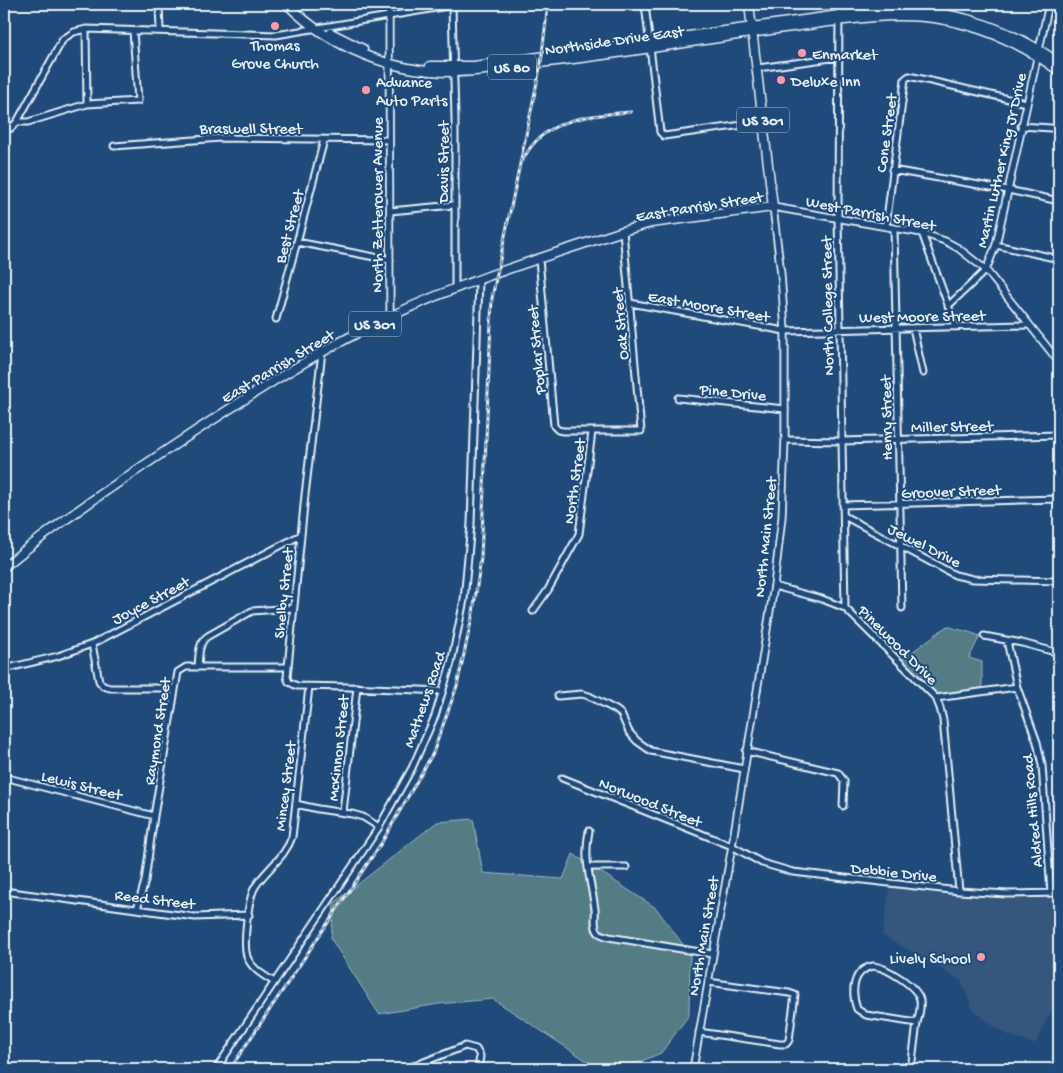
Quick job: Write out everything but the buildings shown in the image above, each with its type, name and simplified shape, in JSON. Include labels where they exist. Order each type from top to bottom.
[{"type":"main road","name":"Northside Drive East","points":[[287,4],[319,28],[389,61],[454,69],[650,45],[879,11],[905,10],[938,13],[987,25],[1019,38],[1039,53]]},
{"type":"main road","name":"Northside Drive East","points":[[294,4],[319,28]]},
{"type":"main road","name":"North Main Street","points":[[749,4],[773,207]]},
{"type":"main road","points":[[1039,53],[1059,63]]},
{"type":"main road","points":[[1039,53],[1059,71]]},
{"type":"main road","name":"East Parrish Street","points":[[4,567],[86,504],[278,377],[322,351],[390,317],[455,288],[623,231],[651,224],[773,207]]},
{"type":"street","points":[[158,4],[160,31]]},
{"type":"street","name":"North Zetterower Avenue","points":[[389,4],[390,317]]},
{"type":"street","points":[[4,131],[11,128],[17,122],[63,39],[74,32],[86,29],[276,35],[460,4]]},
{"type":"street","points":[[645,4],[658,123],[660,132],[664,136],[764,122]]},
{"type":"street","name":"North College Street","points":[[839,4],[838,218],[841,441],[846,608]]},
{"type":"street","name":"Davis Street","points":[[452,5],[455,288]]},
{"type":"street","points":[[1048,6],[1059,8]]},
{"type":"street","name":"Martin Luther King Jr Drive","points":[[948,306],[986,270],[996,246],[1048,6]]},
{"type":"street","points":[[86,29],[87,104]]},
{"type":"street","points":[[17,122],[28,122],[87,104],[138,101],[133,31]]},
{"type":"street","points":[[758,68],[839,57]]},
{"type":"street","name":"Cone Street","points":[[886,226],[905,79],[909,76],[1026,102]]},
{"type":"street","points":[[1022,126],[1059,130]]},
{"type":"street","name":"Braswell Street","points":[[114,146],[221,138],[389,140]]},
{"type":"street","name":"Best Street","points":[[276,319],[324,140]]},
{"type":"street","points":[[892,170],[1008,190],[1059,201]]},
{"type":"street","points":[[390,210],[454,205]]},
{"type":"street","name":"West Parrish Street","points":[[773,207],[922,233],[958,248],[986,270],[1059,362]]},
{"type":"street","name":"North Main Street","points":[[693,1069],[732,846],[774,586],[782,517],[786,440],[784,331],[781,274],[773,207]]},
{"type":"street","name":"Henry Street","points":[[894,228],[902,608]]},
{"type":"street","name":"Oak Street","points":[[592,432],[641,431],[623,231]]},
{"type":"street","points":[[922,233],[956,327]]},
{"type":"street","points":[[297,242],[390,260]]},
{"type":"street","points":[[996,246],[1059,259]]},
{"type":"street","name":"Poplar Street","points":[[539,259],[554,426],[558,430],[592,432]]},
{"type":"street","name":"Mathews Road","points":[[216,1069],[379,827],[398,795],[426,738],[443,691],[462,609],[469,554],[479,280]]},
{"type":"street","name":"East Moore Street","points":[[630,303],[784,331]]},
{"type":"street","name":"West Moore Street","points":[[784,331],[1029,325]]},
{"type":"street","points":[[913,328],[923,374]]},
{"type":"street","name":"Shelby Street","points":[[286,667],[322,351]]},
{"type":"street","name":"Pine Drive","points":[[678,398],[785,409]]},
{"type":"street","name":"North Street","points":[[533,611],[548,590],[579,534],[592,432]]},
{"type":"street","name":"Miller Street","points":[[786,440],[841,441],[1059,435]]},
{"type":"street","name":"Groover Street","points":[[843,505],[1059,499]]},
{"type":"street","name":"Jewel Drive","points":[[844,516],[955,575],[967,578],[1059,581]]},
{"type":"street","name":"Joyce Street","points":[[4,669],[58,656],[92,644],[301,534]]},
{"type":"street","name":"Pinewood Drive","points":[[774,586],[822,598],[846,608],[936,698],[943,720],[959,890]]},
{"type":"street","points":[[294,608],[252,612],[208,636],[201,645],[198,667],[286,667],[289,682],[297,686],[443,691]]},
{"type":"street","points":[[984,636],[1059,653]]},
{"type":"street","name":"Aldred Hills Road","points":[[1007,641],[1017,687],[1037,742],[1042,765],[1051,893]]},
{"type":"street","points":[[92,644],[99,680],[103,686],[110,688],[175,688]]},
{"type":"street","name":"Raymond Street","points":[[137,909],[145,881],[177,675],[180,669],[198,667]]},
{"type":"street","name":"Mincey Street","points":[[274,982],[257,970],[247,958],[246,944],[249,915],[255,887],[290,844],[309,687]]},
{"type":"street","name":"McKinnon Street","points":[[343,812],[357,687]]},
{"type":"street","points":[[936,698],[1017,687]]},
{"type":"street","points":[[558,696],[582,694],[616,710],[621,714],[629,732],[637,741],[651,751],[744,769]]},
{"type":"street","points":[[746,751],[838,773],[844,781],[843,806]]},
{"type":"street","name":"Lewis Street","points":[[4,777],[154,816]]},
{"type":"street","name":"Norwood Street","points":[[562,778],[732,846]]},
{"type":"street","points":[[296,804],[318,810],[343,812],[363,817],[379,827]]},
{"type":"street","points":[[589,831],[586,848],[595,907],[596,927],[599,932],[609,937],[712,954]]},
{"type":"street","name":"Debbie Drive","points":[[732,846],[762,863],[792,872],[1007,894],[1059,893]]},
{"type":"street","points":[[588,867],[626,867]]},
{"type":"street","name":"Reed Street","points":[[4,891],[195,916],[249,915]]},
{"type":"street","points":[[911,1069],[918,1023],[920,1000],[914,990],[895,975],[879,966],[868,967],[862,970],[854,986],[854,999],[857,1009],[866,1015],[918,1023]]},
{"type":"street","points":[[699,1032],[780,1044],[786,1044],[789,1040],[795,995],[708,982]]},
{"type":"street","points":[[406,1069],[465,1046],[476,1049],[480,1056],[478,1069]]},
{"type":"shaded area","points":[[890,886],[993,895],[1056,893],[1059,931],[1059,996],[1035,1044],[1008,1035],[983,1019],[972,1008],[961,981],[882,935]]},
{"type":"green space","points":[[947,626],[980,636],[969,658],[982,662],[982,689],[936,697],[900,661]]},
{"type":"green space","points":[[473,819],[483,873],[563,879],[573,854],[656,908],[690,954],[689,1015],[661,1053],[623,1069],[599,1069],[493,999],[439,1004],[379,1014],[331,939],[334,903],[437,822]]},
{"type":"railway","points":[[230,1069],[382,842],[433,753],[457,686],[473,613],[481,558],[492,298],[541,63],[548,4]]},
{"type":"railway","points":[[523,160],[532,146],[555,127],[569,121],[584,118],[631,112]]},
{"type":"place","name":"Thomas Grove Church","points":[[275,26]]},
{"type":"place","name":"Enmarket","points":[[802,53]]},
{"type":"place","name":"Deluxe Inn","points":[[781,80]]},
{"type":"place","name":"Advance Auto Parts","points":[[366,90]]},
{"type":"place","name":"Lively School","points":[[981,957]]}]
